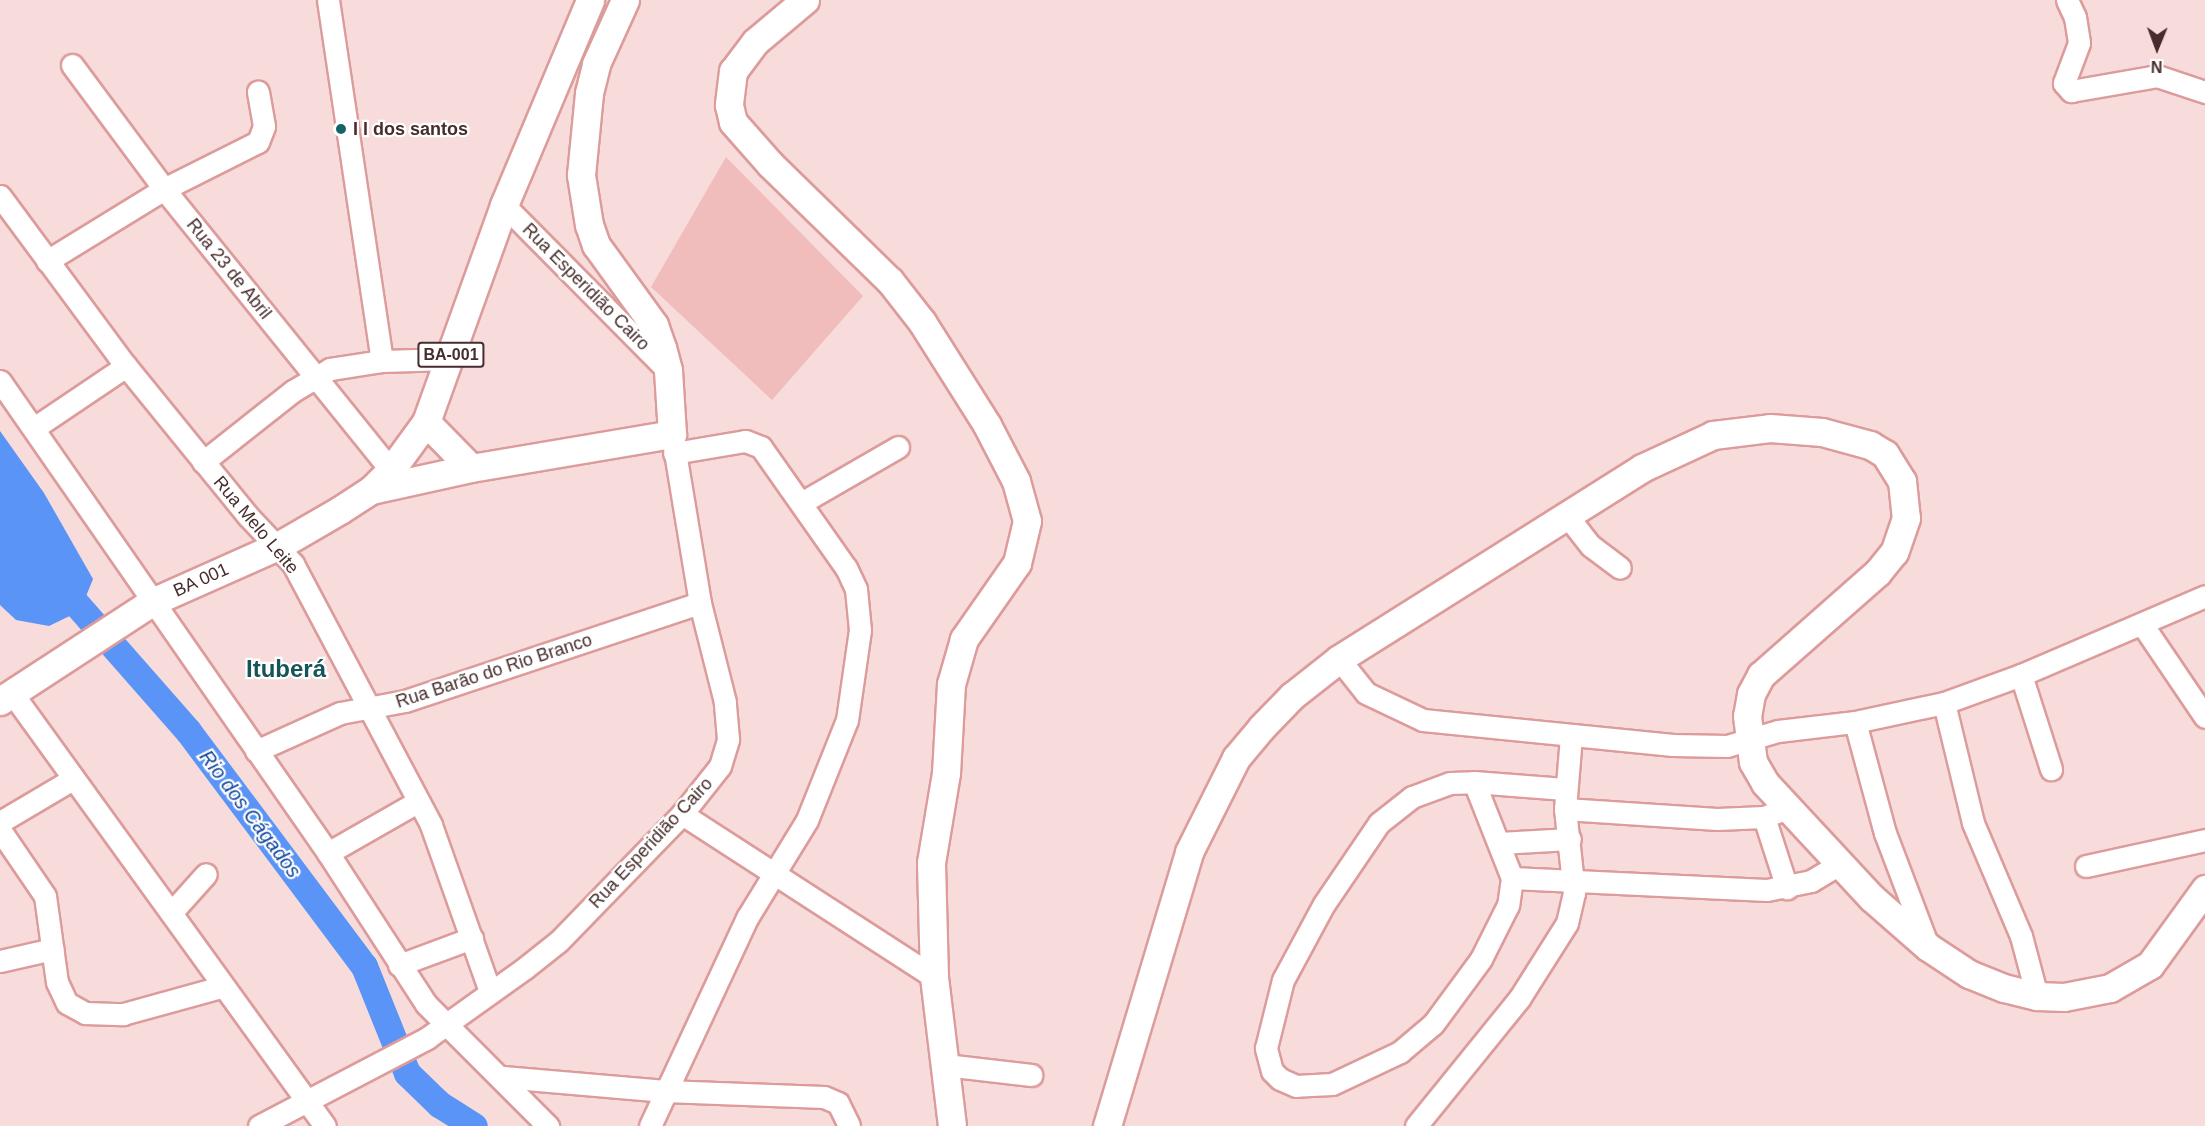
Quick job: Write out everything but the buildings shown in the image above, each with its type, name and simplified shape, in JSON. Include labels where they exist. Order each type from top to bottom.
[{"type":"main road","name":"BA-001","points":[[370,490],[391,470],[426,422],[504,204],[590,0]]},
{"type":"main road","points":[[370,490],[471,468],[673,443],[668,370],[654,325],[597,245],[582,185],[583,129],[589,93],[596,64],[625,0]]},
{"type":"main road","points":[[805,0],[755,42],[734,72],[729,88],[733,122],[770,164],[890,281],[922,322],[987,425],[1016,481],[1026,521],[1025,543],[1017,563],[964,639],[953,673],[946,773],[931,863],[934,977],[952,1126]]},
{"type":"main road","points":[[426,422],[471,468]]},
{"type":"main road","points":[[1107,1126],[1149,977],[1189,852],[1236,758],[1261,728],[1292,696],[1339,659],[1680,447],[1741,429],[1822,432],[1870,445],[1895,465],[1906,500],[1902,535],[1894,552],[1878,572],[1761,675],[1751,694],[1748,740],[1753,762],[1776,813],[1840,863],[1872,898],[1928,947],[1969,974],[2037,996],[2089,994],[2130,979],[2163,952],[2205,889]]},
{"type":"main road","name":"BA 001","points":[[6,697],[147,605],[278,546],[370,490]]},
{"type":"street","points":[[328,0],[382,361]]},
{"type":"street","points":[[2067,0],[2075,17],[2079,43],[2064,83],[2071,91],[2157,76],[2205,92]]},
{"type":"street","name":"Rua 23 de Abril","points":[[72,65],[164,189],[391,470]]},
{"type":"street","points":[[47,261],[164,189],[258,142],[264,126],[258,92]]},
{"type":"street","name":"Rua Melo Leite","points":[[0,196],[126,366],[203,462],[278,546],[323,615],[367,708],[448,865],[490,992]]},
{"type":"street","name":"Rua Esperidião Cairo","points":[[504,204],[668,370]]},
{"type":"street","points":[[203,462],[314,376],[349,364],[450,359]]},
{"type":"street","points":[[34,428],[126,366]]},
{"type":"street","points":[[0,381],[34,428],[147,605],[256,751],[328,853],[399,965],[445,1026],[503,1077],[548,1126]]},
{"type":"street","points":[[650,1126],[747,918],[807,819],[847,720],[860,630],[856,589],[801,503],[757,444],[673,443]]},
{"type":"street","name":"Rua Esperidião Cairo","points":[[315,1095],[427,1038],[559,941],[682,814],[720,766],[728,739],[725,702],[700,603],[673,443]]},
{"type":"street","points":[[801,503],[897,447]]},
{"type":"street","points":[[1568,517],[1591,546],[1620,568]]},
{"type":"street","points":[[1339,659],[1366,693],[1414,717],[1571,736],[1705,747],[1748,740],[1778,731],[1854,722],[1944,703],[2021,675],[2205,596]]},
{"type":"street","name":"Rua Barão do Rio Branco","points":[[256,751],[327,717],[405,701],[700,603]]},
{"type":"street","points":[[2142,624],[2205,717]]},
{"type":"street","points":[[2021,675],[2051,769]]},
{"type":"street","points":[[6,697],[72,780],[171,913],[220,987],[315,1095],[325,1126]]},
{"type":"street","points":[[1944,703],[1973,823],[2021,936],[2037,996]]},
{"type":"street","points":[[1854,722],[1885,833],[1928,947]]},
{"type":"street","points":[[1416,1126],[1519,999],[1556,945],[1572,907],[1574,878],[1565,799],[1571,736]]},
{"type":"street","points":[[0,822],[72,780]]},
{"type":"street","points":[[1474,782],[1512,878],[1508,905],[1481,958],[1458,993],[1418,1038],[1389,1057],[1332,1084],[1296,1086],[1280,1079],[1268,1060],[1271,1019],[1296,950],[1368,838],[1395,809],[1431,788],[1474,782],[1565,799],[1717,819],[1776,813],[1787,888]]},
{"type":"street","points":[[328,853],[417,802]]},
{"type":"street","points":[[682,814],[934,977]]},
{"type":"street","points":[[0,830],[45,897],[62,998],[85,1013],[123,1014],[174,1003],[220,987]]},
{"type":"street","points":[[1499,843],[1570,839]]},
{"type":"street","points":[[2086,866],[2205,840]]},
{"type":"street","points":[[1512,878],[1574,878],[1724,888],[1787,888],[1811,881],[1840,863]]},
{"type":"street","points":[[171,913],[206,874]]},
{"type":"street","points":[[399,965],[472,938]]},
{"type":"street","points":[[0,961],[53,949]]},
{"type":"street","points":[[945,1065],[1031,1075]]},
{"type":"street","points":[[503,1077],[665,1091],[824,1097],[838,1103],[849,1126]]},
{"type":"street","points":[[259,1126],[315,1095]]},
{"type":"shaded area","points":[[726,157],[863,296],[772,400],[651,287]]},
{"type":"water","points":[[0,431],[44,493],[93,579],[80,611],[49,626],[16,620],[0,605]]},
{"type":"waterway","name":"Rio dos Cágados","points":[[58,583],[188,731],[364,966],[407,1073],[439,1104],[474,1126]]},
{"type":"place","name":"I l dos santos","points":[[341,129]]},
{"type":"district","name":"Ituberá","points":[[286,669]]}]
